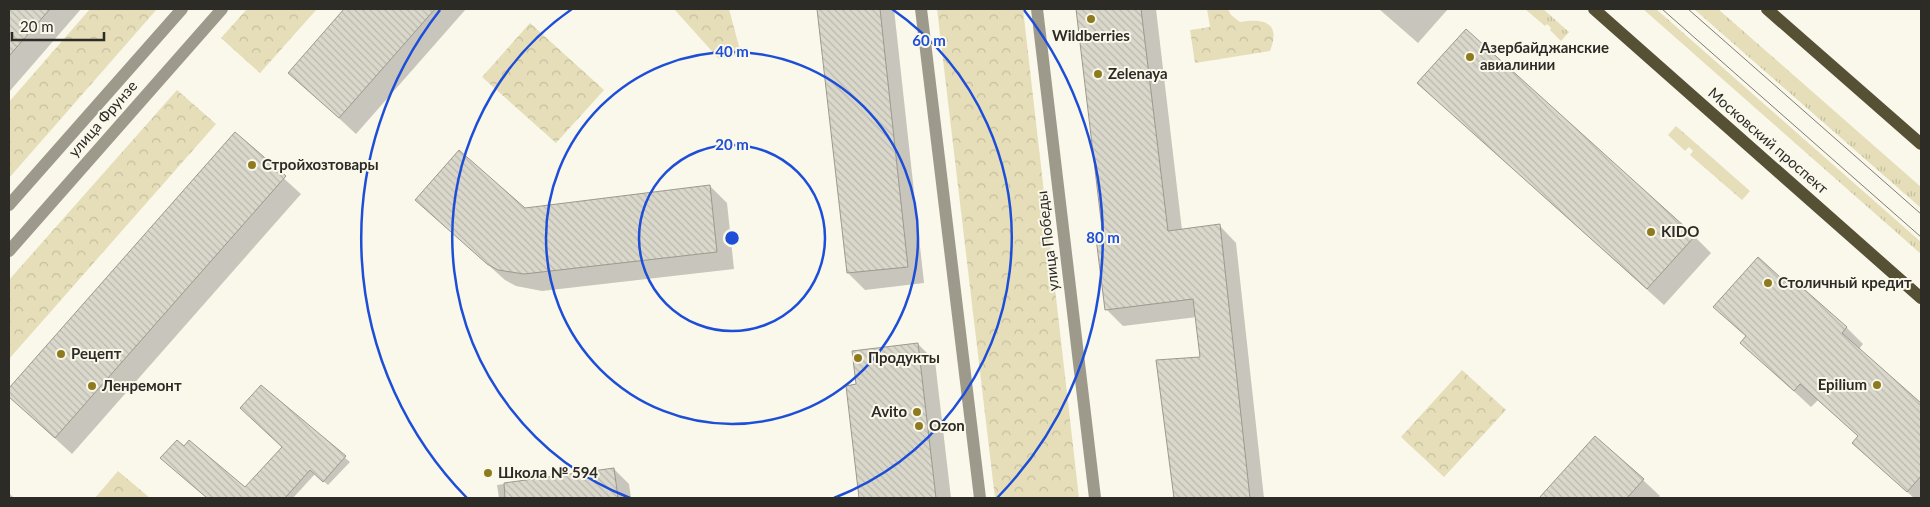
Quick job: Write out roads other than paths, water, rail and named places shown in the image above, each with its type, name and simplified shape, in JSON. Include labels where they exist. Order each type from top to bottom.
[{"type":"main road","name":"Московский проспект","points":[[1594,9],[1921,298]]},
{"type":"main road","points":[[1767,9],[1921,144]]},
{"type":"street","name":"улица Фрунзе","points":[[9,205],[182,9]]},
{"type":"street","name":"улица Фрунзе","points":[[9,251],[222,9]]},
{"type":"street","points":[[921,9],[980,498]]},
{"type":"street","name":"улица Победы","points":[[1037,9],[1095,498]]},
{"type":"tram line","points":[[1662,9],[1921,237]]},
{"type":"tram line","points":[[1688,9],[1921,214]]},
{"type":"place","name":"Wildberries","points":[[1091,19]]},
{"type":"place","name":"Азербайджанские авиалинии","points":[[1470,57]]},
{"type":"place","name":"Zelenaya","points":[[1098,74]]},
{"type":"place","name":"Стройхозтовары","points":[[252,165]]},
{"type":"place","name":"KIDO","points":[[1651,232]]},
{"type":"place","name":"Столичный кредит","points":[[1768,283]]},
{"type":"place","name":"Рецепт","points":[[61,354]]},
{"type":"place","name":"Продукты","points":[[858,358]]},
{"type":"place","name":"Epilium","points":[[1877,385]]},
{"type":"place","name":"Ленремонт","points":[[92,386]]},
{"type":"place","name":"Avito","points":[[917,412]]},
{"type":"place","name":"Ozon","points":[[919,426]]},
{"type":"place","name":"Школа № 594","points":[[488,473]]}]
